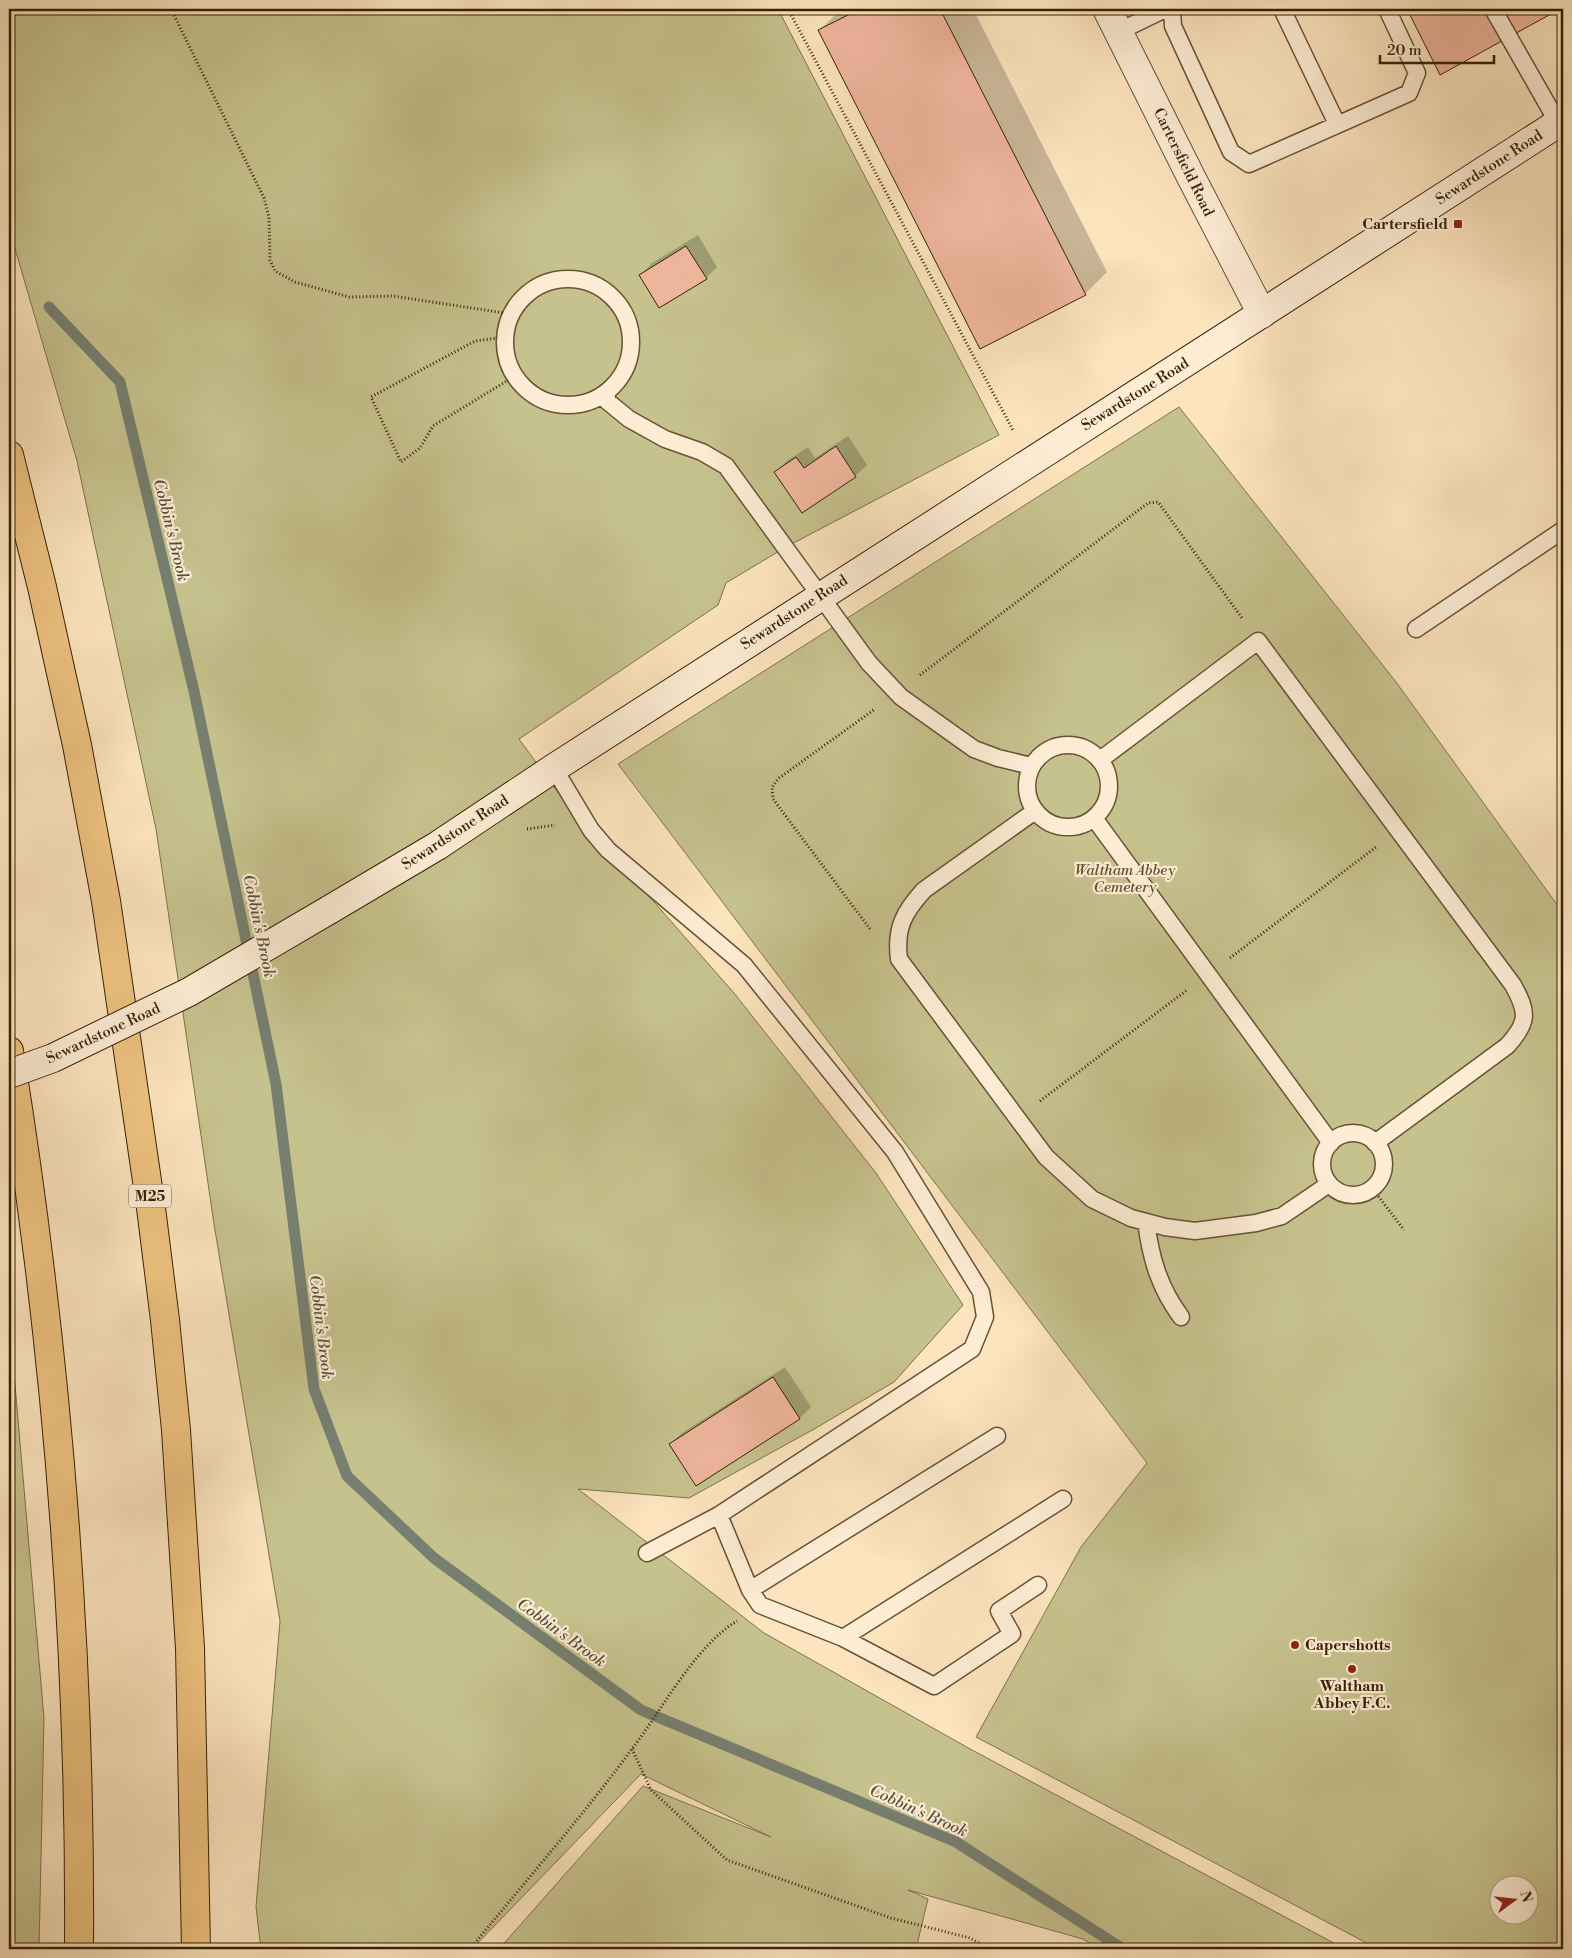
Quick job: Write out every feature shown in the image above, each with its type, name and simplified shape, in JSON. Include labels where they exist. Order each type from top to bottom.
[{"type":"highway","name":"M25","points":[[9,455],[42,587],[77,746],[106,901],[166,1320],[176,1430],[190,1648],[196,1949]]},
{"type":"highway","points":[[9,1052],[38,1257],[59,1461],[74,1667],[80,1880],[79,1949]]},
{"type":"street","name":"Cartersfield Road","points":[[1114,20],[1190,175],[1262,314]]},
{"type":"street","name":"Sewardstone Road","points":[[9,1074],[53,1058],[189,992],[437,846],[554,768],[1561,121]]},
{"type":"lane","points":[[1114,20],[1165,9]]},
{"type":"lane","points":[[1172,9],[1173,26],[1232,152],[1249,164],[1409,93],[1417,73],[1387,9]]},
{"type":"lane","points":[[1282,9],[1337,124]]},
{"type":"lane","points":[[1493,9],[1561,121]]},
{"type":"lane","points":[[563,278],[583,280],[601,288],[617,301],[627,319],[631,339],[629,359],[621,378],[607,392],[590,402],[571,406],[551,404],[533,396],[519,383],[509,366],[504,347],[506,327],[511,314],[526,294],[543,283],[563,278]]},
{"type":"lane","points":[[607,392],[607,401],[629,419],[665,439],[702,452],[726,466],[869,663],[896,693],[974,749],[998,758],[1031,766]]},
{"type":"lane","points":[[1416,629],[1563,530]]},
{"type":"lane","points":[[1100,760],[1258,641],[1514,984],[1524,1005],[1524,1022],[1518,1035],[1507,1046],[1375,1143]]},
{"type":"lane","points":[[1072,744],[1086,748],[1100,760],[1105,768],[1109,782],[1108,796],[1103,808],[1094,818],[1082,824],[1069,827],[1056,826],[1044,820],[1035,811],[1028,799],[1026,786],[1031,766],[1034,760],[1045,751],[1058,745],[1072,744]]},
{"type":"lane","points":[[554,768],[591,830],[608,850],[744,965],[894,1152],[981,1292],[984,1317],[972,1349],[719,1515],[647,1553]]},
{"type":"lane","points":[[1035,811],[924,890],[909,906],[900,924],[897,944],[899,959],[1046,1157],[1092,1199],[1131,1218],[1164,1227],[1195,1231],[1256,1223],[1282,1216],[1329,1184]]},
{"type":"lane","points":[[1094,818],[1331,1143]]},
{"type":"lane","points":[[1348,1134],[1358,1134],[1367,1137],[1375,1143],[1381,1152],[1383,1161],[1383,1171],[1379,1181],[1363,1193],[1353,1195],[1343,1194],[1329,1184],[1322,1171],[1322,1161],[1324,1151],[1331,1143],[1338,1136],[1348,1134]]},
{"type":"lane","points":[[1146,1222],[1154,1268],[1167,1298],[1181,1317]]},
{"type":"lane","points":[[750,1590],[997,1436]]},
{"type":"lane","points":[[842,1638],[1063,1499]]},
{"type":"lane","points":[[719,1515],[750,1590],[760,1605],[842,1638],[934,1686],[1012,1634],[999,1611],[1038,1585]]},
{"type":"path","points":[[171,9],[264,198],[269,217],[270,260],[275,271],[295,282],[348,297],[393,296],[511,314]]},
{"type":"path","points":[[788,9],[1016,436]]},
{"type":"path","points":[[505,337],[475,341],[371,397],[401,462],[420,448],[433,426],[515,376]]},
{"type":"path","points":[[897,944],[880,942],[773,799],[772,787],[779,778],[896,693],[1148,503],[1158,502],[1258,641]]},
{"type":"path","points":[[525,829],[553,825],[562,827]]},
{"type":"path","points":[[1372,1188],[1404,1230]]},
{"type":"path","points":[[470,1949],[632,1749],[704,1648],[725,1628],[760,1605]]},
{"type":"path","points":[[632,1749],[652,1790],[726,1860],[891,1918],[970,1938],[989,1949]]},
{"type":"green space","points":[[9,9],[778,9],[999,435],[786,547],[726,583],[718,605],[519,739],[560,795],[734,993],[876,1173],[963,1305],[894,1382],[816,1428],[689,1498],[578,1489],[764,1633],[972,1750],[1345,1949],[1100,1949],[1083,1939],[908,1890],[928,1899],[916,1949],[499,1949],[643,1786],[771,1837],[641,1774],[472,1949],[261,1949],[256,1907],[280,1621],[214,1224],[156,829],[77,461],[9,228]]},
{"type":"green space","name":"Waltham Abbey Cemetery","points":[[1179,407],[1396,682],[1563,913],[1563,1949],[1378,1949],[976,1737],[1081,1547],[1147,1463],[618,764]]},
{"type":"green space","points":[[9,1316],[44,1718],[39,1949],[9,1949]]},
{"type":"building","points":[[860,9],[940,9],[1086,295],[980,349],[818,30]]},
{"type":"building","points":[[1407,9],[1560,9],[1440,75]]},
{"type":"building","points":[[686,246],[707,279],[659,308],[639,275]]},
{"type":"building","points":[[836,446],[856,477],[802,513],[774,472],[796,457],[804,468]]},
{"type":"building","points":[[773,1377],[800,1419],[696,1486],[669,1444]]},
{"type":"waterway","name":"Cobbin's Brook","points":[[49,307],[120,382],[194,691],[276,1084],[314,1389],[347,1476],[434,1558],[641,1710],[956,1842],[1123,1949]]},
{"type":"place","name":"Cartersfield","points":[[1458,224]]},
{"type":"place","name":"Capershotts","points":[[1295,1645]]},
{"type":"place","name":"Waltham Abbey F.C.","points":[[1352,1669]]}]
